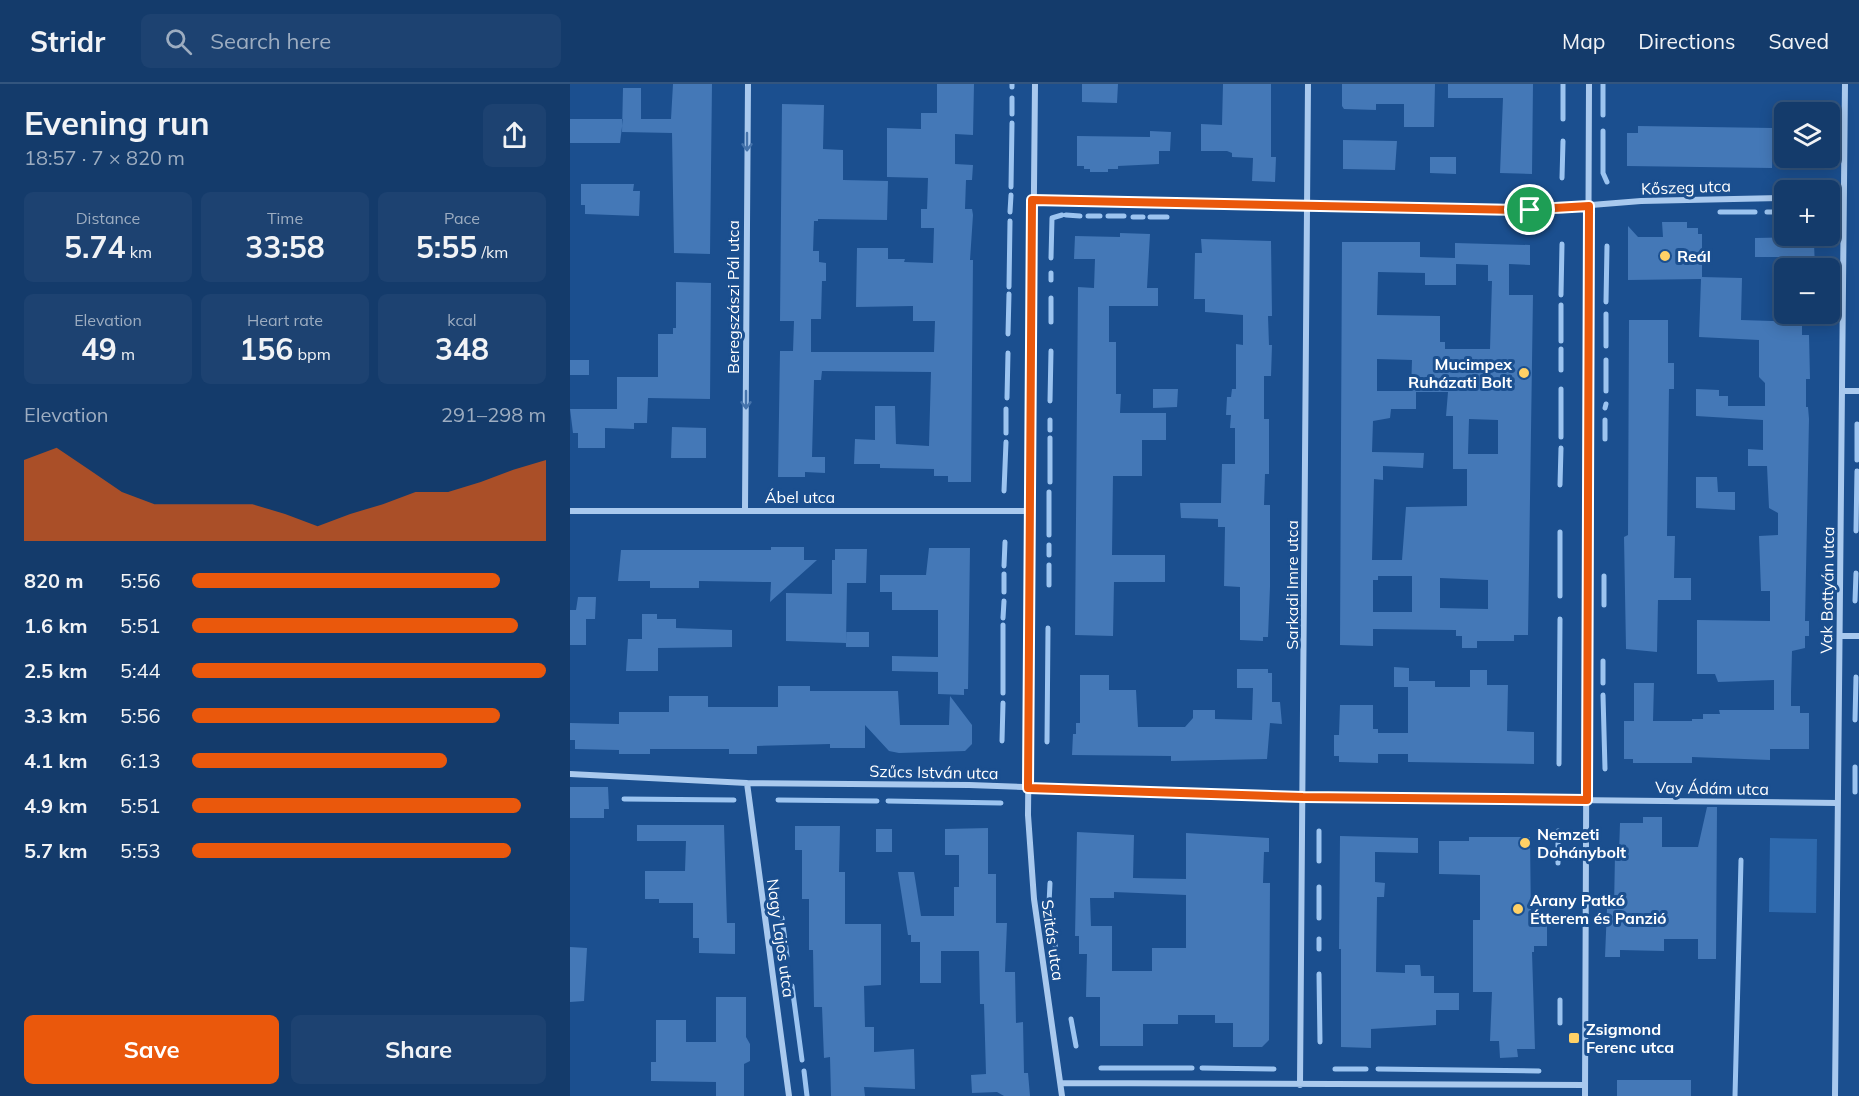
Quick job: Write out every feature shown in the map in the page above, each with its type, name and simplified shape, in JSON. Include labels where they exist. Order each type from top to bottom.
[{"type":"street","name":"Beregszászi Pál utca","points":[[745,510],[748,84]]},
{"type":"street","name":"Szitás utca","points":[[1035,84],[1032,200],[1028,788],[1034,899],[1062,1096]]},
{"type":"street","name":"Sarkadi Imre utca","points":[[1300,1085],[1308,84]]},
{"type":"street","points":[[1585,1096],[1589,84]]},
{"type":"street","name":"Vak Bottyán utca","points":[[1835,1096],[1845,84]]},
{"type":"street","name":"Kőszeg utca","points":[[1032,200],[1519,210],[1641,201],[1774,198]]},
{"type":"street","points":[[1842,391],[1859,391]]},
{"type":"street","name":"Ábel utca","points":[[570,511],[1029,511]]},
{"type":"street","points":[[1840,636],[1859,636]]},
{"type":"street","name":"Szűcs István utca","points":[[570,774],[747,783],[1028,788],[1303,797],[1587,800]]},
{"type":"street","name":"Nagy Lajos utca","points":[[747,783],[789,1096]]},
{"type":"street","name":"Vay Ádám utca","points":[[1587,800],[1837,802]]},
{"type":"street","points":[[1061,1083],[1585,1085]]},
{"type":"shaded area","points":[[1770,838],[1817,839],[1816,913],[1769,912]]},
{"type":"building","points":[[673,84],[712,84],[710,254],[674,253],[672,133],[622,132],[623,88],[641,88],[641,119],[671,119]]},
{"type":"building","points":[[937,84],[974,84],[973,135],[955,134],[955,164],[973,165],[972,180],[966,180],[965,209],[972,209],[973,215],[970,260],[973,260],[971,482],[948,482],[948,476],[934,476],[934,469],[880,468],[880,464],[854,464],[855,439],[875,440],[875,406],[895,406],[896,444],[929,446],[931,372],[822,371],[821,380],[814,380],[812,457],[825,457],[825,473],[805,472],[805,477],[778,477],[780,351],[793,351],[794,321],[780,321],[782,104],[824,105],[823,149],[843,150],[843,180],[888,181],[887,220],[818,219],[814,221],[813,251],[819,251],[819,262],[826,263],[826,281],[822,281],[821,319],[811,319],[811,352],[934,352],[935,321],[913,321],[913,306],[856,307],[857,248],[888,248],[888,259],[933,263],[934,228],[921,228],[921,209],[927,209],[928,178],[887,177],[887,128],[921,129],[921,113],[937,113]]},
{"type":"building","points":[[1082,84],[1118,84],[1117,103],[1082,102]]},
{"type":"building","points":[[1223,84],[1271,84],[1271,157],[1276,157],[1275,182],[1252,181],[1253,158],[1232,157],[1232,153],[1227,151],[1201,151],[1201,124],[1222,125]]},
{"type":"building","points":[[1342,84],[1435,84],[1434,127],[1404,127],[1404,104],[1376,104],[1376,110],[1344,109]]},
{"type":"building","points":[[1448,84],[1533,84],[1532,174],[1500,173],[1503,98],[1448,98]]},
{"type":"building","points":[[570,119],[623,119],[620,143],[570,143]]},
{"type":"building","points":[[1638,126],[1773,128],[1772,168],[1627,166],[1627,133],[1638,133]]},
{"type":"building","points":[[1150,131],[1171,132],[1170,151],[1159,151],[1159,164],[1118,166],[1118,169],[1108,169],[1108,172],[1090,172],[1090,169],[1084,169],[1084,166],[1077,166],[1077,136],[1150,137]]},
{"type":"building","points":[[1343,140],[1397,141],[1395,170],[1343,169]]},
{"type":"building","points":[[1430,157],[1456,157],[1456,174],[1430,173]]},
{"type":"building","points":[[581,184],[634,184],[633,191],[640,191],[639,216],[585,214],[585,205],[581,205]]},
{"type":"building","points":[[1662,222],[1687,222],[1687,228],[1698,228],[1698,234],[1702,234],[1702,277],[1742,278],[1741,320],[1774,321],[1774,324],[1802,324],[1802,335],[1809,335],[1810,379],[1806,379],[1806,407],[1808,407],[1809,419],[1805,621],[1809,621],[1809,636],[1805,636],[1805,648],[1792,651],[1791,706],[1800,706],[1800,713],[1809,713],[1809,749],[1770,749],[1770,760],[1692,757],[1692,763],[1633,763],[1633,759],[1624,759],[1624,721],[1634,721],[1634,683],[1654,683],[1653,721],[1692,721],[1692,719],[1703,719],[1703,714],[1720,714],[1719,710],[1774,710],[1774,680],[1718,682],[1715,674],[1697,674],[1697,620],[1770,621],[1770,591],[1761,591],[1759,536],[1778,535],[1778,513],[1769,508],[1767,466],[1748,466],[1748,449],[1763,450],[1763,420],[1696,416],[1696,389],[1719,390],[1719,396],[1728,396],[1728,406],[1765,406],[1765,383],[1759,377],[1759,340],[1699,337],[1701,279],[1628,280],[1628,226],[1638,237],[1663,237]]},
{"type":"building","points":[[1120,233],[1150,234],[1147,288],[1158,288],[1158,306],[1109,306],[1109,342],[1116,342],[1116,394],[1121,394],[1120,413],[1166,413],[1166,440],[1142,440],[1142,476],[1113,476],[1112,555],[1165,555],[1165,582],[1114,582],[1113,636],[1075,635],[1078,287],[1094,288],[1095,259],[1074,259],[1075,236],[1120,237]]},
{"type":"building","points":[[1755,238],[1774,238],[1774,246],[1814,246],[1815,258],[1755,257]]},
{"type":"building","points":[[1201,239],[1271,241],[1272,316],[1268,316],[1269,345],[1272,345],[1271,376],[1264,376],[1264,419],[1269,419],[1269,474],[1265,474],[1264,505],[1270,505],[1270,587],[1268,637],[1263,637],[1263,641],[1240,640],[1240,587],[1224,586],[1225,527],[1218,527],[1218,519],[1181,518],[1180,503],[1221,503],[1222,464],[1235,464],[1235,428],[1230,428],[1231,415],[1226,415],[1227,397],[1231,397],[1232,389],[1236,389],[1236,344],[1243,345],[1243,315],[1205,312],[1205,299],[1194,299],[1195,253],[1202,253]]},
{"type":"building","points":[[1342,242],[1420,242],[1420,257],[1455,258],[1455,243],[1530,245],[1530,265],[1509,264],[1509,295],[1533,295],[1528,635],[1514,635],[1514,641],[1477,641],[1477,648],[1462,648],[1462,636],[1456,636],[1456,630],[1373,629],[1373,646],[1340,645]],"holes":[[[1456,264],[1488,265],[1488,281],[1492,281],[1490,349],[1445,349],[1445,342],[1440,342],[1440,316],[1377,315],[1378,272],[1425,273],[1425,285],[1456,285]],[[1377,359],[1412,360],[1411,391],[1377,391]],[[1416,392],[1448,392],[1446,416],[1453,416],[1453,469],[1467,469],[1467,506],[1406,507],[1402,560],[1372,560],[1374,479],[1383,480],[1383,466],[1423,468],[1424,453],[1372,452],[1373,421],[1390,418],[1391,409],[1416,409]],[[1469,419],[1498,420],[1498,454],[1468,454]],[[1378,576],[1412,576],[1412,612],[1373,612],[1373,580],[1378,580]],[[1440,578],[1488,580],[1488,609],[1440,608]]]},
{"type":"building","points":[[676,282],[711,283],[710,399],[648,398],[647,423],[634,423],[634,429],[605,428],[605,448],[578,448],[578,433],[573,433],[570,409],[617,409],[617,377],[658,377],[658,334],[673,334],[673,328],[676,328]]},
{"type":"building","points":[[1629,320],[1668,320],[1668,363],[1674,363],[1674,389],[1669,389],[1667,536],[1675,536],[1674,578],[1691,578],[1691,600],[1658,600],[1657,652],[1626,649],[1624,537],[1628,535]]},
{"type":"building","points":[[570,360],[589,360],[589,375],[570,375]]},
{"type":"building","points":[[1153,389],[1178,389],[1177,407],[1153,408]]},
{"type":"building","points":[[672,427],[706,428],[706,458],[671,458]]},
{"type":"building","points":[[1696,477],[1717,477],[1718,492],[1735,492],[1735,510],[1696,508]]},
{"type":"building","points":[[771,547],[804,547],[804,560],[817,560],[770,602],[771,582],[699,581],[699,588],[650,588],[650,581],[618,581],[621,550],[771,550]]},
{"type":"building","points":[[929,548],[970,548],[968,689],[964,689],[964,695],[938,694],[938,672],[892,671],[892,656],[938,657],[938,610],[892,610],[892,592],[880,592],[880,575],[926,575]]},
{"type":"building","points":[[835,549],[867,549],[866,583],[847,583],[846,643],[786,641],[786,593],[832,594],[832,560],[835,560]]},
{"type":"building","points":[[578,597],[596,597],[595,619],[586,619],[586,645],[570,645],[570,610],[576,610]]},
{"type":"building","points":[[642,614],[657,614],[657,619],[676,619],[676,628],[732,630],[732,647],[658,648],[658,671],[626,671],[628,639],[642,639]]},
{"type":"building","points":[[846,632],[869,632],[869,647],[846,647]]},
{"type":"building","points":[[1394,667],[1409,668],[1409,681],[1435,681],[1435,687],[1470,687],[1470,670],[1487,670],[1487,685],[1508,685],[1507,731],[1534,732],[1534,764],[1408,762],[1408,754],[1378,754],[1378,763],[1339,762],[1339,756],[1334,756],[1334,735],[1339,735],[1340,705],[1373,705],[1373,729],[1378,729],[1378,733],[1408,733],[1408,687],[1394,687]]},
{"type":"building","points":[[1237,669],[1268,669],[1268,673],[1272,673],[1272,702],[1280,702],[1282,724],[1270,723],[1267,759],[1171,761],[1171,756],[1072,755],[1073,734],[1076,734],[1076,723],[1080,723],[1080,675],[1109,675],[1109,690],[1136,690],[1138,727],[1185,727],[1193,718],[1193,710],[1215,710],[1215,719],[1252,720],[1253,688],[1237,688]]},
{"type":"building","points":[[778,686],[810,686],[810,691],[898,691],[900,725],[949,725],[950,696],[972,725],[972,744],[965,751],[899,753],[889,751],[865,725],[865,748],[830,748],[830,744],[757,746],[757,754],[729,754],[729,749],[650,749],[650,754],[619,754],[619,750],[575,749],[575,740],[570,740],[570,723],[619,724],[619,712],[669,712],[669,696],[708,696],[708,707],[778,707]]},
{"type":"building","points":[[570,787],[608,787],[609,809],[604,809],[604,818],[570,818]]},
{"type":"building","points":[[1707,807],[1717,807],[1716,959],[1698,959],[1698,939],[1664,939],[1664,951],[1620,950],[1620,957],[1605,957],[1607,908],[1614,908],[1615,854],[1619,854],[1620,823],[1643,823],[1643,817],[1662,817],[1662,847],[1698,847]]},
{"type":"building","points":[[637,825],[724,825],[727,923],[735,923],[735,954],[699,953],[699,938],[693,938],[693,903],[659,903],[659,899],[645,899],[645,871],[685,871],[686,841],[637,841]]},
{"type":"building","points":[[795,826],[840,826],[839,872],[845,872],[845,924],[881,924],[881,985],[864,986],[865,1027],[874,1027],[874,1052],[914,1049],[915,1089],[864,1087],[865,1096],[831,1096],[830,1057],[824,1058],[822,1007],[814,1007],[813,950],[809,950],[809,899],[802,899],[802,850],[795,850]]},
{"type":"building","points":[[988,828],[988,874],[996,874],[996,923],[1007,923],[1005,972],[1015,972],[1016,1023],[1023,1022],[1024,1073],[1028,1073],[1030,1096],[1004,1096],[997,1092],[972,1093],[971,1075],[986,1074],[984,1004],[980,1004],[979,951],[941,951],[941,983],[920,983],[920,942],[911,942],[911,935],[908,935],[898,872],[914,872],[921,916],[954,916],[954,887],[959,887],[959,855],[945,855],[945,829]]},
{"type":"building","points":[[876,829],[892,829],[892,852],[876,852]]},
{"type":"building","points":[[1077,832],[1134,835],[1133,878],[1186,879],[1186,833],[1269,838],[1269,852],[1264,852],[1263,883],[1270,883],[1269,1040],[1262,1047],[1233,1047],[1233,1023],[1215,1023],[1215,1015],[1178,1015],[1178,1024],[1143,1024],[1143,1046],[1100,1046],[1100,997],[1086,997],[1087,954],[1079,954],[1079,936],[1075,936]],"holes":[[[1114,892],[1186,895],[1186,948],[1152,948],[1152,971],[1112,971],[1112,926],[1091,926],[1090,898],[1114,898]]]},
{"type":"building","points":[[1340,836],[1418,838],[1418,853],[1375,852],[1375,882],[1385,883],[1384,897],[1377,897],[1376,972],[1405,973],[1405,965],[1420,965],[1421,976],[1434,976],[1434,993],[1459,993],[1459,1010],[1436,1010],[1436,1025],[1371,1029],[1371,1048],[1341,1047]]},
{"type":"building","points":[[1469,837],[1530,837],[1531,922],[1547,922],[1547,946],[1534,946],[1534,952],[1532,952],[1535,1049],[1517,1049],[1518,1057],[1500,1058],[1499,1041],[1490,1041],[1492,992],[1473,992],[1473,920],[1480,920],[1480,875],[1439,874],[1439,841],[1469,841]]},
{"type":"building","points":[[570,947],[587,948],[584,1001],[570,1002]]},
{"type":"building","points":[[716,997],[746,997],[746,1037],[750,1044],[750,1061],[744,1064],[744,1096],[716,1096],[716,1082],[651,1081],[651,1062],[656,1062],[656,1020],[686,1020],[686,1042],[716,1042]]},
{"type":"building","points":[[1617,1080],[1691,1080],[1691,1096],[1617,1096]]},
{"type":"waterway","points":[[1563,84],[1563,119]]},
{"type":"waterway","points":[[1603,84],[1603,115]]},
{"type":"waterway","points":[[1012,98],[1012,114]]},
{"type":"waterway","points":[[1011,187],[1012,123]]},
{"type":"waterway","points":[[1603,131],[1603,173],[1607,182]]},
{"type":"waterway","points":[[1562,178],[1563,141]]},
{"type":"waterway","points":[[1010,212],[1011,195]]},
{"type":"waterway","points":[[1720,212],[1755,212]]},
{"type":"waterway","points":[[1767,212],[1774,212]]},
{"type":"waterway","points":[[1051,258],[1052,218],[1062,215]]},
{"type":"waterway","points":[[1066,215],[1080,216]]},
{"type":"waterway","points":[[1088,216],[1100,216]]},
{"type":"waterway","points":[[1108,216],[1124,216]]},
{"type":"waterway","points":[[1133,217],[1143,217]]},
{"type":"waterway","points":[[1150,217],[1167,217]]},
{"type":"waterway","points":[[1009,287],[1010,221]]},
{"type":"waterway","points":[[1561,295],[1562,244]]},
{"type":"waterway","points":[[1606,302],[1607,246]]},
{"type":"waterway","points":[[1051,273],[1051,280]]},
{"type":"waterway","points":[[1008,334],[1009,294]]},
{"type":"waterway","points":[[1051,298],[1051,322]]},
{"type":"waterway","points":[[1561,305],[1561,341]]},
{"type":"waterway","points":[[1606,314],[1606,346]]},
{"type":"waterway","points":[[1561,349],[1561,370]]},
{"type":"waterway","points":[[1050,401],[1051,351]]},
{"type":"waterway","points":[[1007,398],[1008,353]]},
{"type":"waterway","points":[[1606,360],[1606,391]]},
{"type":"waterway","points":[[1561,389],[1561,437]]},
{"type":"waterway","points":[[1605,408],[1606,404]]},
{"type":"waterway","points":[[1006,409],[1006,433]]},
{"type":"waterway","points":[[1050,420],[1050,430]]},
{"type":"waterway","points":[[1605,420],[1605,439]]},
{"type":"waterway","points":[[1857,424],[1857,460]]},
{"type":"waterway","points":[[1050,438],[1050,482]]},
{"type":"waterway","points":[[1004,491],[1006,442]]},
{"type":"waterway","points":[[1560,485],[1561,448]]},
{"type":"waterway","points":[[1856,531],[1857,471]]},
{"type":"waterway","points":[[1049,492],[1049,535]]},
{"type":"waterway","points":[[1560,532],[1560,596]]},
{"type":"waterway","points":[[1004,566],[1005,542]]},
{"type":"waterway","points":[[1049,545],[1049,555]]},
{"type":"waterway","points":[[1049,565],[1049,585]]},
{"type":"waterway","points":[[1855,601],[1856,573]]},
{"type":"waterway","points":[[1004,574],[1004,592]]},
{"type":"waterway","points":[[1604,576],[1604,605]]},
{"type":"waterway","points":[[1003,618],[1004,601]]},
{"type":"waterway","points":[[1559,764],[1560,619]]},
{"type":"waterway","points":[[1003,625],[1003,693]]},
{"type":"waterway","points":[[1047,742],[1048,628]]},
{"type":"waterway","points":[[1603,661],[1603,683]]},
{"type":"waterway","points":[[1855,720],[1856,677]]},
{"type":"waterway","points":[[1603,695],[1605,769]]},
{"type":"waterway","points":[[1002,741],[1003,703]]},
{"type":"waterway","points":[[1855,767],[1855,792]]},
{"type":"waterway","points":[[624,799],[734,800]]},
{"type":"waterway","points":[[778,800],[877,801]]},
{"type":"waterway","points":[[888,801],[1001,803]]},
{"type":"waterway","points":[[1319,831],[1319,861]]},
{"type":"waterway","points":[[1558,831],[1558,863]]},
{"type":"waterway","points":[[1735,1096],[1741,860]]},
{"type":"waterway","points":[[1049,904],[1050,883]]},
{"type":"waterway","points":[[1319,887],[1319,918]]},
{"type":"waterway","points":[[782,918],[787,956]]},
{"type":"waterway","points":[[1054,939],[1058,961]]},
{"type":"waterway","points":[[1319,939],[1319,949]]},
{"type":"waterway","points":[[1319,974],[1320,1042]]},
{"type":"waterway","points":[[792,986],[802,1060]]},
{"type":"waterway","points":[[1560,1000],[1560,1023]]},
{"type":"waterway","points":[[1071,1019],[1076,1046]]},
{"type":"waterway","points":[[1101,1068],[1192,1068]]},
{"type":"waterway","points":[[1202,1068],[1274,1069]]},
{"type":"waterway","points":[[1335,1069],[1366,1069]]},
{"type":"waterway","points":[[1378,1069],[1539,1071]]},
{"type":"waterway","points":[[804,1071],[807,1096]]},
{"type":"place","name":"Reál","points":[[1665,256]]},
{"type":"place","name":"Mucimpex Ruházati Bolt","points":[[1524,373]]},
{"type":"place","name":"Nemzeti Dohánybolt","points":[[1525,843]]},
{"type":"place","name":"Arany Patkó Étterem és Panzió","points":[[1518,909]]},
{"type":"place","name":"Zsigmond Ferenc utca","points":[[1574,1038]]},
{"type":"route","points":[[1032,200],[1530,210],[1589,206],[1587,800],[1303,797],[1028,788],[1032,200]]}]
